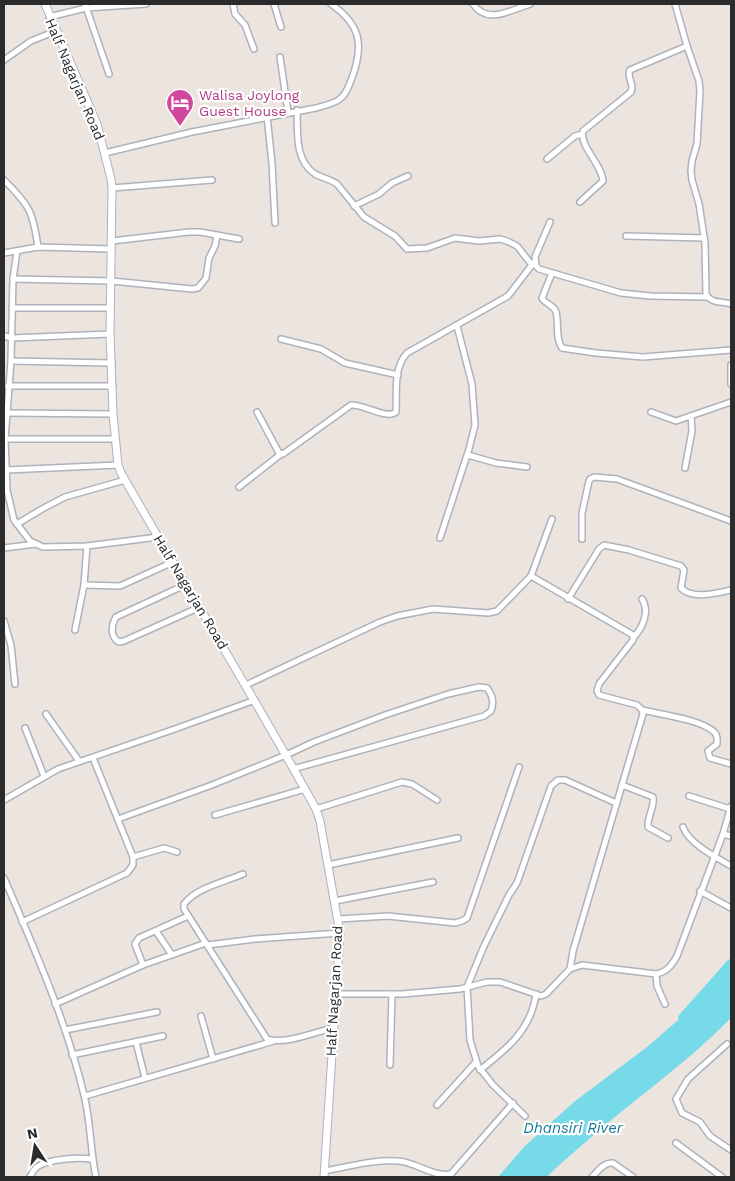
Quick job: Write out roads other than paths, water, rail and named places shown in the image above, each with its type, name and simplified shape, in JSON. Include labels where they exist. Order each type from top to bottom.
[{"type":"main road","name":"Half Nagarjan Road","points":[[45,4],[97,124],[112,188],[110,334],[113,414],[118,465],[316,808],[320,821],[340,933],[324,1174]]},
{"type":"street","points":[[50,17],[86,6],[146,4]]},
{"type":"street","points":[[233,4],[235,14],[245,25],[254,49]]},
{"type":"street","points":[[274,4],[281,27]]},
{"type":"street","points":[[105,152],[267,116],[325,106],[341,99],[346,92],[358,60],[359,46],[354,28],[349,19],[331,4]]},
{"type":"street","points":[[473,4],[482,14],[487,15],[499,15],[530,4]]},
{"type":"street","points":[[675,4],[699,80],[697,144],[691,171],[699,204],[704,238],[706,291],[708,297],[713,301],[731,304]]},
{"type":"street","points":[[86,6],[109,74]]},
{"type":"street","points":[[4,60],[31,41],[56,31]]},
{"type":"street","points":[[580,202],[603,181],[601,172],[583,140],[583,130],[631,92],[632,86],[628,72],[630,70],[687,46]]},
{"type":"street","points":[[280,57],[288,112]]},
{"type":"street","points":[[297,110],[299,148],[302,160],[317,175],[332,180],[337,184],[364,218],[395,236],[407,248],[427,248],[454,238],[478,241],[500,239],[517,246],[533,263],[552,273],[628,294],[708,297]]},
{"type":"street","points":[[267,116],[275,223]]},
{"type":"street","points":[[547,159],[574,136],[582,134]]},
{"type":"street","points":[[354,206],[379,194],[392,184],[408,176]]},
{"type":"street","points":[[4,180],[24,202],[31,213],[38,248]]},
{"type":"street","points":[[112,188],[212,180]]},
{"type":"street","points":[[239,487],[281,454],[351,405],[363,406],[388,415],[394,414],[396,412],[401,359],[407,353],[508,296],[533,263],[550,222]]},
{"type":"street","points":[[4,254],[38,248],[111,245],[189,232],[239,239]]},
{"type":"street","points":[[13,279],[112,281],[198,288],[206,278],[209,258],[216,246],[217,235]]},
{"type":"street","points":[[626,236],[704,238]]},
{"type":"street","points":[[17,251],[13,279],[12,360],[8,386],[5,439],[7,490],[12,514],[25,536],[36,544],[43,546],[87,546],[158,537]]},
{"type":"street","points":[[552,273],[542,298],[556,311],[559,343],[562,348],[643,357],[731,350]]},
{"type":"street","points":[[12,308],[110,308]]},
{"type":"street","points":[[440,538],[468,455],[475,425],[474,396],[470,374],[457,326]]},
{"type":"street","points":[[4,336],[12,338],[110,334]]},
{"type":"street","points":[[281,339],[321,349],[345,363],[398,375]]},
{"type":"street","points":[[12,360],[112,364]]},
{"type":"street","points":[[731,365],[731,384]]},
{"type":"street","points":[[8,386],[112,386]]},
{"type":"street","points":[[651,412],[672,420],[679,420],[731,402]]},
{"type":"street","points":[[257,412],[275,447],[281,454]]},
{"type":"street","points":[[6,413],[113,414]]},
{"type":"street","points":[[685,468],[692,431],[691,416]]},
{"type":"street","points":[[5,439],[115,439]]},
{"type":"street","points":[[468,455],[496,463],[527,467]]},
{"type":"street","points":[[6,470],[118,465]]},
{"type":"street","points":[[582,539],[582,513],[588,481],[594,478],[617,479],[731,521]]},
{"type":"street","points":[[17,524],[65,497],[125,480]]},
{"type":"street","points":[[4,514],[12,514]]},
{"type":"street","points":[[246,686],[373,625],[397,616],[439,608],[482,613],[494,612],[522,587],[531,576],[552,519]]},
{"type":"street","points":[[4,548],[36,544]]},
{"type":"street","points":[[568,599],[599,549],[604,545],[629,550],[681,566],[684,570],[680,588],[684,592],[701,595],[731,590]]},
{"type":"street","points":[[74,630],[84,585],[87,546]]},
{"type":"street","points":[[84,585],[120,586],[173,562]]},
{"type":"street","points":[[531,576],[568,599],[630,632],[634,637]]},
{"type":"street","points":[[186,584],[116,617],[113,621],[112,632],[114,639],[119,642],[124,641],[200,607]]},
{"type":"street","points":[[642,599],[646,607],[641,628],[598,684],[596,690],[599,695],[637,705],[642,710],[694,722],[706,727],[715,733],[717,737],[717,744],[708,751],[710,758],[731,764]]},
{"type":"street","points":[[4,621],[11,645],[15,684]]},
{"type":"street","points":[[118,819],[212,785],[348,729],[448,694],[483,687],[487,688],[492,696],[491,711],[484,716],[293,769]]},
{"type":"street","points":[[4,800],[44,776],[79,761],[93,758],[254,700]]},
{"type":"street","points":[[570,969],[573,951],[643,714],[642,710]]},
{"type":"street","points":[[46,714],[79,761]]},
{"type":"street","points":[[24,728],[44,776]]},
{"type":"street","points":[[22,922],[127,873],[133,865],[132,857],[118,819],[93,758]]},
{"type":"street","points":[[338,919],[388,916],[455,923],[462,922],[467,918],[519,767]]},
{"type":"street","points":[[525,1116],[480,1070],[476,1062],[470,1040],[467,987],[488,938],[517,883],[551,786],[558,780],[565,780],[616,803]]},
{"type":"street","points":[[316,808],[402,782],[412,784],[437,800]]},
{"type":"street","points":[[622,785],[653,797],[654,802],[648,819],[648,827],[668,838]]},
{"type":"street","points":[[215,815],[305,789]]},
{"type":"street","points":[[335,994],[392,994],[500,982],[541,996],[546,994],[570,969],[582,966],[656,974],[666,970],[674,961],[723,834],[731,808],[690,796]]},
{"type":"street","points":[[682,827],[688,837],[731,866]]},
{"type":"street","points":[[723,834],[731,836]]},
{"type":"street","points":[[328,865],[458,838]]},
{"type":"street","points":[[132,857],[164,848],[177,852]]},
{"type":"street","points":[[242,874],[205,889],[186,900],[184,909],[267,1039],[274,1041]]},
{"type":"street","points":[[4,878],[65,1030],[85,1096],[92,1159],[96,1177]]},
{"type":"street","points":[[335,901],[433,882]]},
{"type":"street","points":[[700,891],[731,908]]},
{"type":"street","points":[[143,965],[135,944],[139,938],[188,916]]},
{"type":"street","points":[[156,931],[172,955]]},
{"type":"street","points":[[56,1004],[143,965],[207,944],[340,933]]},
{"type":"street","points":[[656,974],[657,986],[665,1004]]},
{"type":"street","points":[[390,1065],[392,994]]},
{"type":"street","points":[[480,1070],[514,1041],[532,1014],[536,994]]},
{"type":"street","points":[[65,1030],[157,1012]]},
{"type":"street","points":[[201,1016],[213,1059]]},
{"type":"street","points":[[85,1096],[274,1041],[333,1028]]},
{"type":"street","points":[[72,1055],[163,1036]]},
{"type":"street","points":[[136,1042],[145,1078]]},
{"type":"street","points":[[727,1044],[688,1079],[676,1099],[682,1113],[700,1122],[710,1136],[731,1150]]},
{"type":"street","points":[[437,1105],[476,1062]]},
{"type":"street","points":[[324,1174],[376,1162],[399,1160],[440,1174],[451,1174],[512,1103]]},
{"type":"street","points":[[676,1143],[722,1177]]},
{"type":"street","points":[[30,1177],[33,1171],[40,1165],[74,1157],[92,1159]]},
{"type":"street","points":[[592,1177],[609,1162],[633,1177]]},
{"type":"water","name":"Dhansiri River","points":[[731,970],[731,1018],[695,1052],[600,1130],[547,1177],[498,1177],[525,1146],[574,1102],[647,1047],[720,984]]},
{"type":"waterway","name":"Dhansiri River","points":[[683,1018],[731,964]]},
{"type":"place","name":"Walisa Joylong Guest House","points":[[180,127]]}]
